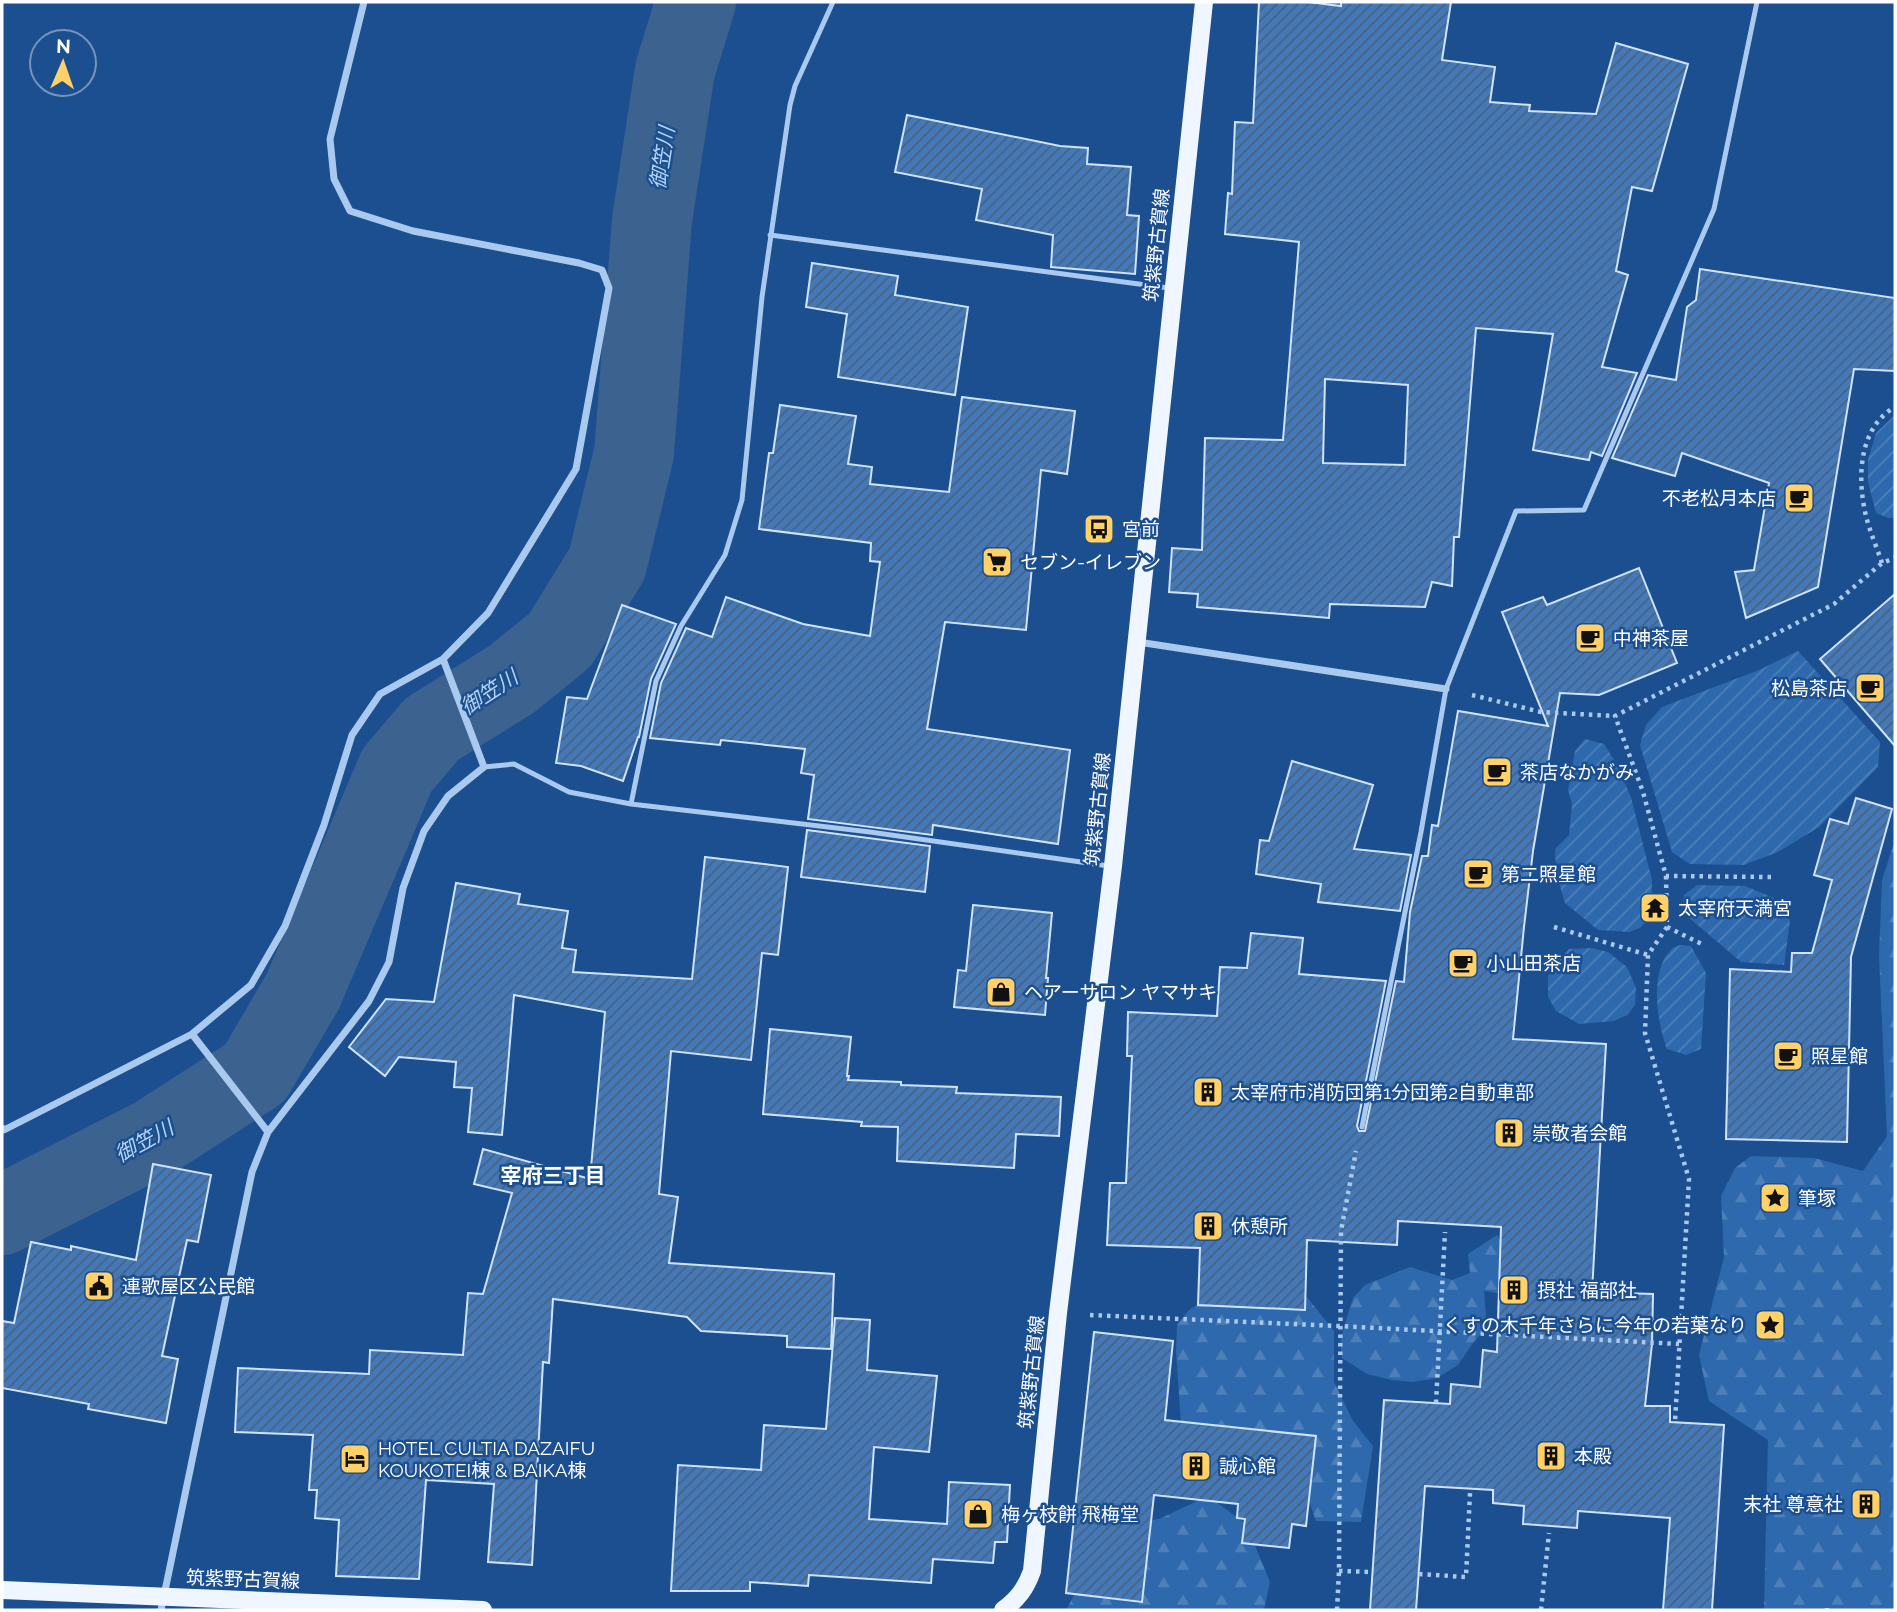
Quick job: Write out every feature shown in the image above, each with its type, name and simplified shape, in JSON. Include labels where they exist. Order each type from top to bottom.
[{"type":"main road","name":"筑紫野古賀線","points":[[1003,1610],[1018,1604],[1032,1571],[1058,1313],[1137,642],[1204,2]]},
{"type":"main road","name":"筑紫野古賀線","points":[[2,1590],[162,1604],[483,1610]]},
{"type":"street","points":[[3,1130],[192,1034],[251,985],[285,926],[324,825],[352,735],[380,694],[443,659],[488,613],[576,469],[609,288],[602,270],[413,231],[349,211],[334,179],[330,139],[364,2]]},
{"type":"street","points":[[1137,642],[1446,688]]},
{"type":"street","points":[[162,1604],[252,1172],[268,1132],[369,1001],[389,962],[403,888],[424,831],[449,796],[484,767],[443,659]]},
{"type":"street","points":[[192,1034],[268,1132]]},
{"type":"lane","points":[[631,804],[656,681],[681,626],[724,555],[742,500],[770,235],[793,95],[833,2]]},
{"type":"lane","points":[[1362,1127],[1421,832],[1446,688],[1516,511],[1584,510],[1714,209],[1757,2]]},
{"type":"lane","points":[[770,235],[1172,289]]},
{"type":"lane","points":[[484,767],[514,764],[569,792],[631,804],[870,832],[1112,866]]},
{"type":"path","points":[[1882,564],[1866,516],[1862,465],[1873,426],[1895,407]]},
{"type":"path","points":[[1446,688],[1541,712],[1615,716],[1834,604],[1882,564],[1895,558]]},
{"type":"path","points":[[1615,716],[1643,792],[1666,876],[1667,927],[1648,955],[1645,1033],[1689,1179],[1675,1422]]},
{"type":"path","points":[[1666,876],[1770,877]]},
{"type":"path","points":[[1554,927],[1648,955]]},
{"type":"path","points":[[1667,927],[1704,945]]},
{"type":"path","points":[[1337,1610],[1340,1231],[1362,1127]]},
{"type":"path","points":[[1436,1403],[1445,1232]]},
{"type":"path","points":[[1058,1313],[1679,1344]]},
{"type":"path","points":[[1419,1574],[1466,1577],[1469,1493]]},
{"type":"path","points":[[1541,1610],[1549,1533]]},
{"type":"path","points":[[1339,1571],[1372,1572]]},
{"type":"green space","points":[[1895,415],[1895,518],[1888,518],[1876,513],[1868,482],[1868,460],[1876,433]]},
{"type":"green space","points":[[1798,651],[1880,742],[1878,767],[1819,827],[1778,852],[1744,865],[1690,864],[1672,852],[1640,745],[1646,725],[1662,707],[1759,670]]},
{"type":"green space","points":[[1585,739],[1604,744],[1616,763],[1631,797],[1652,880],[1651,916],[1640,928],[1629,932],[1598,930],[1565,903],[1556,873],[1555,849],[1569,835],[1572,804],[1568,790],[1575,751]]},
{"type":"green space","points":[[1895,840],[1895,1610],[1764,1610],[1768,1440],[1709,1401],[1699,1355],[1724,1257],[1721,1196],[1735,1168],[1751,1156],[1814,1158],[1863,1171],[1887,1136],[1879,955],[1882,880]]},
{"type":"green space","points":[[1697,885],[1745,886],[1774,898],[1790,921],[1784,965],[1741,962],[1687,916],[1683,907],[1684,895]]},
{"type":"green space","points":[[1691,946],[1706,973],[1701,1049],[1686,1055],[1667,1049],[1660,1026],[1657,998],[1657,984],[1664,959],[1673,948]]},
{"type":"green space","points":[[1592,948],[1608,952],[1627,967],[1636,988],[1635,1005],[1627,1015],[1614,1021],[1579,1024],[1556,1011],[1548,997],[1548,976],[1555,963],[1569,949]]},
{"type":"green space","points":[[1497,1235],[1515,1264],[1503,1294],[1484,1291],[1487,1327],[1458,1365],[1437,1378],[1413,1382],[1367,1374],[1342,1358],[1340,1342],[1353,1298],[1365,1285],[1410,1267],[1452,1280],[1470,1273],[1468,1254]]},
{"type":"green space","points":[[1237,1279],[1294,1281],[1334,1331],[1334,1382],[1353,1421],[1373,1446],[1361,1522],[1316,1521],[1290,1446],[1181,1423],[1176,1352],[1177,1325],[1189,1310]]},
{"type":"green space","points":[[1208,1496],[1246,1524],[1270,1582],[1264,1610],[1066,1610],[1089,1568],[1129,1523],[1159,1519]]},
{"type":"building","points":[[1259,2],[1308,2],[1341,6],[1341,2],[1451,2],[1442,60],[1495,67],[1490,102],[1530,105],[1529,111],[1596,114],[1616,43],[1688,64],[1652,191],[1632,187],[1616,271],[1628,275],[1602,367],[1637,373],[1602,456],[1591,452],[1589,460],[1533,450],[1553,334],[1476,328],[1459,537],[1454,537],[1452,586],[1432,582],[1425,607],[1330,604],[1329,618],[1197,607],[1198,594],[1169,592],[1172,548],[1202,550],[1205,438],[1283,440],[1299,242],[1225,234],[1228,193],[1232,194],[1235,122],[1253,123]],"holes":[[[1325,379],[1408,385],[1405,465],[1323,463]]]},
{"type":"building","points":[[907,115],[1060,146],[1088,148],[1087,164],[1131,167],[1127,215],[1139,216],[1135,274],[1051,267],[1053,235],[976,220],[982,189],[895,172]]},
{"type":"building","points":[[812,263],[898,276],[895,295],[968,307],[955,395],[838,377],[847,314],[806,307]]},
{"type":"building","points":[[1700,269],[1895,298],[1895,371],[1854,369],[1818,587],[1746,618],[1735,572],[1754,570],[1769,483],[1682,453],[1675,476],[1612,458],[1648,375],[1676,380],[1687,307],[1696,300]]},
{"type":"building","points":[[962,397],[1075,411],[1067,474],[1041,470],[1026,630],[945,622],[927,729],[1070,750],[1058,844],[933,825],[932,835],[808,819],[814,775],[801,773],[805,749],[721,740],[720,745],[650,738],[661,683],[686,628],[712,637],[726,597],[803,624],[870,636],[880,562],[870,561],[871,543],[759,529],[769,453],[773,453],[780,405],[856,416],[848,464],[872,467],[870,484],[949,492]]},
{"type":"building","points":[[1639,568],[1677,663],[1599,695],[1560,693],[1533,851],[1513,1039],[1606,1044],[1592,1292],[1653,1294],[1652,1344],[1645,1406],[1670,1406],[1670,1422],[1724,1425],[1712,1610],[1663,1610],[1670,1518],[1578,1511],[1577,1528],[1523,1524],[1524,1506],[1493,1503],[1493,1490],[1425,1486],[1416,1610],[1370,1610],[1384,1400],[1450,1404],[1451,1384],[1480,1387],[1483,1350],[1497,1352],[1501,1227],[1398,1221],[1397,1245],[1307,1240],[1305,1310],[1198,1305],[1200,1248],[1107,1245],[1110,1183],[1126,1183],[1132,1056],[1127,1056],[1128,1012],[1217,1016],[1220,967],[1247,968],[1251,933],[1303,938],[1299,974],[1386,981],[1357,1126],[1359,1131],[1365,1131],[1396,981],[1404,982],[1410,912],[1422,856],[1428,856],[1432,825],[1438,826],[1458,711],[1548,726],[1502,612],[1543,597],[1547,605]]},
{"type":"building","name":"松島茶店","points":[[1895,594],[1895,746],[1820,659]]},
{"type":"building","points":[[622,605],[676,624],[651,679],[639,737],[623,781],[581,766],[556,763],[567,697],[587,699]]},
{"type":"building","points":[[1292,761],[1373,785],[1354,849],[1411,855],[1400,911],[1318,902],[1321,884],[1256,874],[1260,840],[1269,841]]},
{"type":"building","name":"照星館","points":[[1856,798],[1892,809],[1851,957],[1847,1142],[1726,1139],[1730,969],[1791,972],[1792,953],[1812,953],[1832,880],[1814,875],[1830,819],[1848,824]]},
{"type":"building","points":[[807,830],[930,846],[925,892],[801,877]]},
{"type":"building","points":[[705,857],[788,867],[778,955],[762,953],[751,1060],[671,1051],[659,1194],[678,1197],[669,1263],[834,1274],[831,1349],[787,1347],[787,1336],[701,1331],[687,1317],[553,1299],[549,1363],[543,1362],[532,1565],[488,1562],[494,1484],[426,1480],[419,1579],[336,1576],[339,1520],[315,1518],[317,1490],[309,1490],[313,1435],[235,1432],[238,1368],[369,1374],[370,1350],[463,1355],[468,1293],[483,1294],[512,1193],[474,1184],[483,1149],[590,1179],[605,1012],[514,995],[502,1135],[468,1132],[472,1088],[454,1087],[456,1062],[399,1057],[385,1076],[349,1047],[386,999],[434,1002],[456,883],[520,894],[518,904],[568,911],[562,948],[576,950],[573,972],[692,979]]},
{"type":"building","points":[[973,905],[1052,913],[1045,1015],[954,1007],[958,970],[966,971]]},
{"type":"building","points":[[770,1029],[851,1037],[848,1080],[957,1087],[956,1093],[1061,1097],[1059,1136],[1016,1134],[1014,1168],[897,1161],[898,1127],[861,1126],[862,1122],[763,1114]]},
{"type":"building","points":[[153,1164],[211,1175],[198,1242],[187,1240],[162,1356],[178,1359],[166,1423],[88,1409],[89,1404],[2,1388],[2,1321],[14,1323],[31,1242],[71,1250],[71,1246],[136,1260]]},
{"type":"building","points":[[835,1318],[870,1320],[867,1370],[937,1376],[929,1452],[874,1447],[869,1519],[947,1524],[949,1482],[1010,1485],[1007,1542],[995,1542],[993,1563],[933,1559],[931,1583],[809,1575],[808,1586],[750,1582],[750,1591],[671,1591],[678,1465],[761,1470],[764,1425],[826,1429]]},
{"type":"building","name":"誠心館","points":[[1094,1332],[1173,1341],[1165,1420],[1316,1436],[1306,1526],[1292,1524],[1289,1548],[1242,1543],[1245,1519],[1237,1518],[1238,1504],[1154,1495],[1142,1602],[1066,1593]]},
{"type":"waterway","name":"御笠川","points":[[2,1215],[154,1138],[255,1073],[303,991],[397,770],[432,729],[512,679],[560,640],[607,564],[634,453],[652,220],[675,70],[696,2]]},
{"type":"place","name":"不老松月本店","points":[[1799,498]]},
{"type":"place","name":"宮前","points":[[1099,529]]},
{"type":"place","name":"セブン-イレブン","points":[[997,562]]},
{"type":"place","name":"中神茶屋","points":[[1590,638]]},
{"type":"place","name":"松島茶店","points":[[1870,688]]},
{"type":"place","name":"茶店なかがみ","points":[[1497,772]]},
{"type":"place","name":"第二照星館","points":[[1478,874]]},
{"type":"place","name":"太宰府天満宮","points":[[1655,908]]},
{"type":"place","name":"小山田茶店","points":[[1463,963]]},
{"type":"place","name":"ヘアーサロン ヤマサキ","points":[[1001,992]]},
{"type":"place","name":"照星館","points":[[1788,1056]]},
{"type":"place","name":"太宰府市消防団第1分団第2自動車部","points":[[1208,1092]]},
{"type":"place","name":"崇敬者会館","points":[[1509,1133]]},
{"type":"place","name":"筆塚","points":[[1775,1198]]},
{"type":"place","name":"休憩所","points":[[1208,1226]]},
{"type":"place","name":"連歌屋区公民館","points":[[99,1286]]},
{"type":"place","name":"摂社 福部社","points":[[1514,1290]]},
{"type":"place","name":"くすの木千年さらに今年の若葉なり","points":[[1770,1325]]},
{"type":"place","name":"本殿","points":[[1551,1456]]},
{"type":"place","name":"HOTEL CULTIA DAZAIFU KOUKOTEI棟 & BAIKA棟","points":[[355,1459]]},
{"type":"place","name":"誠心館","points":[[1196,1466]]},
{"type":"place","name":"末社 尊意社","points":[[1866,1504]]},
{"type":"place","name":"梅ヶ枝餅 飛梅堂","points":[[978,1514]]},
{"type":"district","name":"宰府三丁目","points":[[553,1175]]}]
